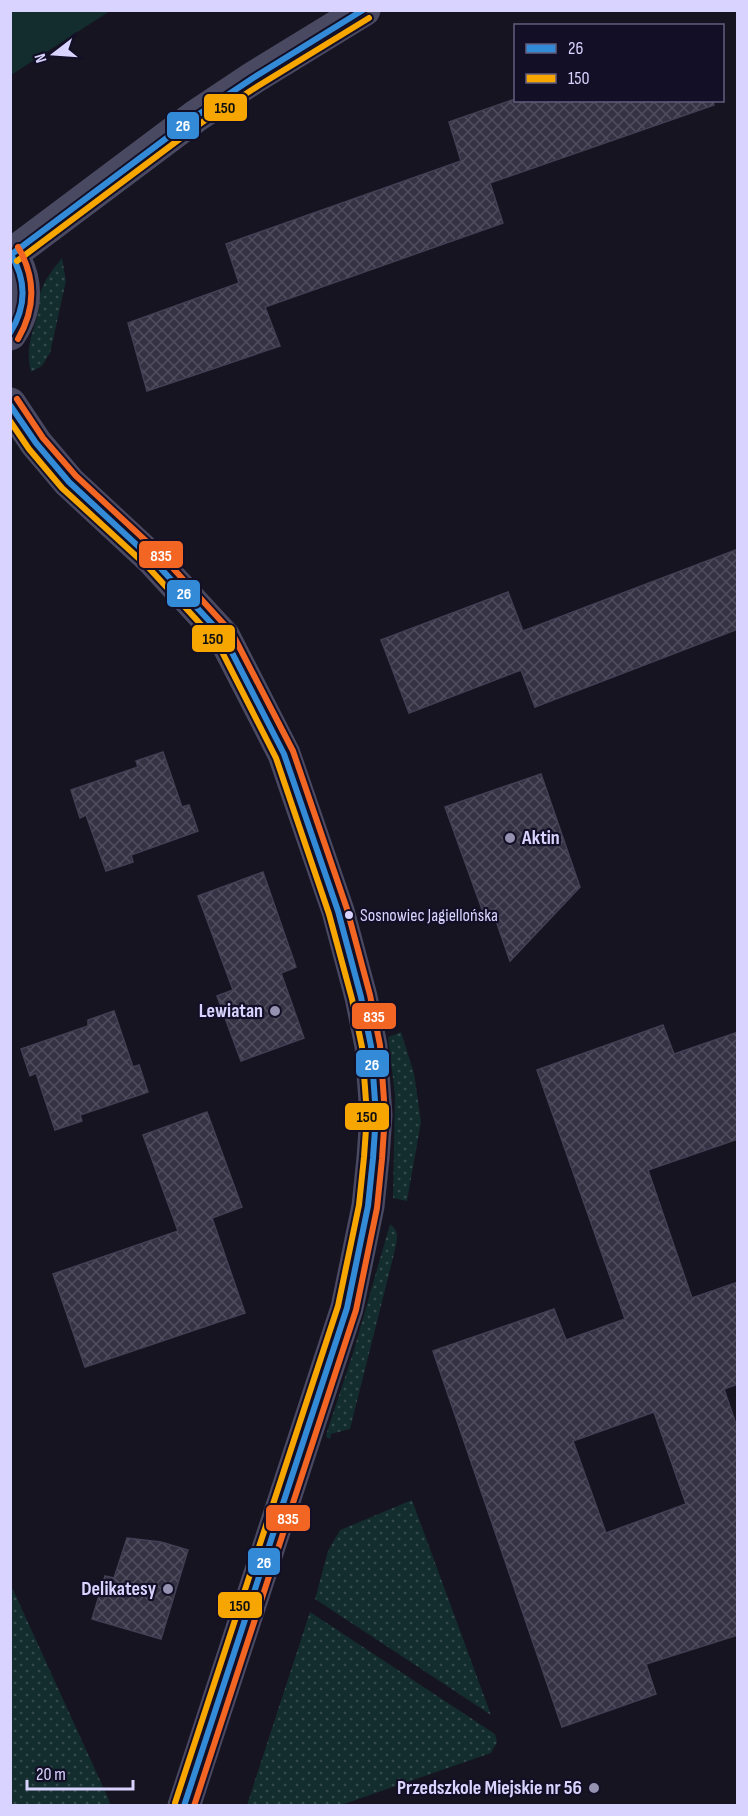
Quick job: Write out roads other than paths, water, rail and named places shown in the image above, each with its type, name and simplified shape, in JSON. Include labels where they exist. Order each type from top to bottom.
[{"type":"street","points":[[10,334],[18,322],[25,299],[22,275],[11,253],[196,116],[363,10]]},
{"type":"street","points":[[10,404],[36,443],[69,482],[153,560],[224,637],[284,754],[338,911],[361,997],[371,1046],[376,1115],[373,1158],[368,1206],[347,1308],[184,1806]]},
{"type":"place","name":"Aktin","points":[[510,838]]},
{"type":"place","name":"Sosnowiec Jagiellońska","points":[[349,915]]},
{"type":"place","name":"Lewiatan","points":[[275,1011]]},
{"type":"place","name":"Delikatesy","points":[[168,1589]]},
{"type":"place","name":"Przedszkole Miejskie nr 56","points":[[594,1788]]}]
